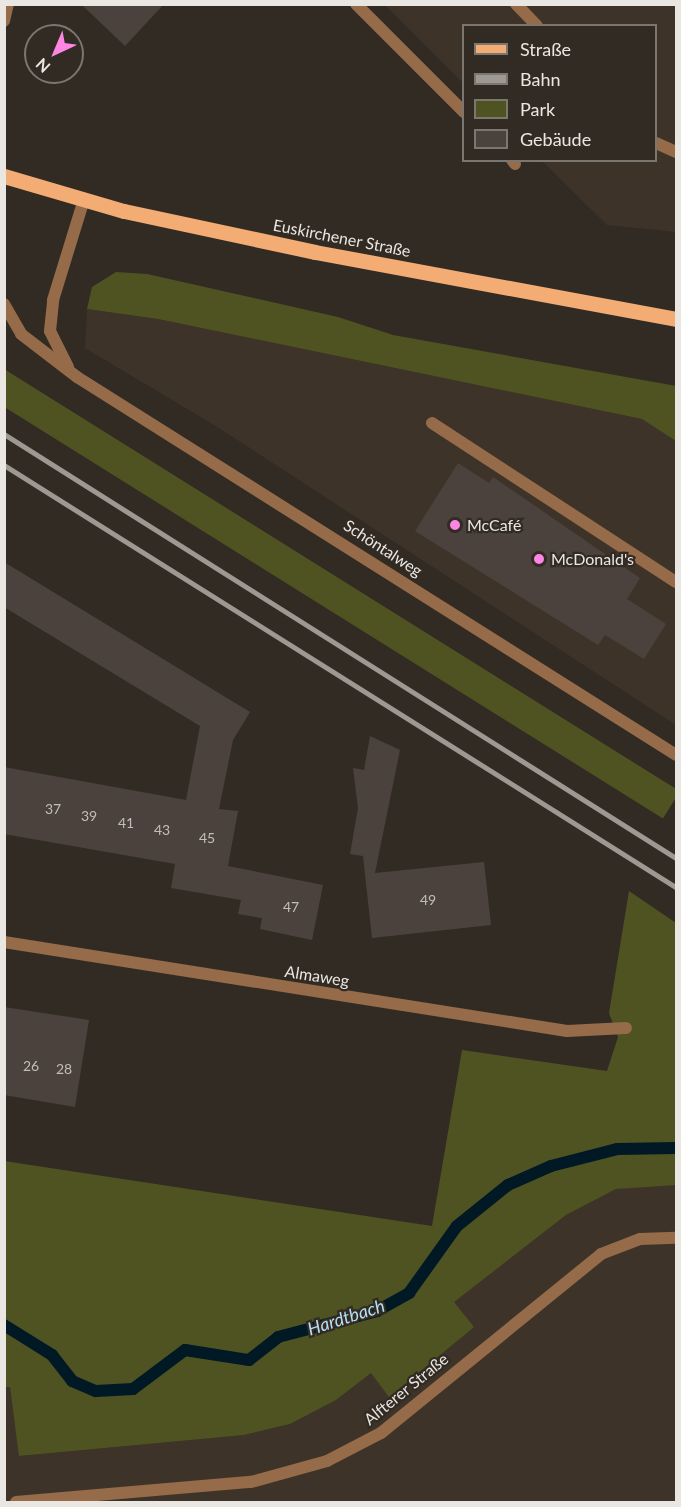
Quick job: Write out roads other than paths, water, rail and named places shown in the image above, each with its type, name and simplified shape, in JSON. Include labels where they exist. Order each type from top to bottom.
[{"type":"main road","name":"Euskirchener Straße","points":[[4,176],[84,200],[315,252],[676,318]]},
{"type":"street","points":[[4,21],[8,4]]},
{"type":"street","points":[[356,4],[462,110]]},
{"type":"street","points":[[516,4],[535,24]]},
{"type":"street","points":[[657,144],[676,152]]},
{"type":"street","points":[[70,371],[50,331],[53,300],[84,200]]},
{"type":"street","name":"Schöntalweg","points":[[4,304],[21,334],[70,371],[676,755]]},
{"type":"street","points":[[432,423],[676,582]]},
{"type":"street","name":"Almaweg","points":[[4,942],[567,1030],[626,1028]]},
{"type":"street","name":"Alfterer Straße","points":[[16,1503],[251,1482],[327,1461],[381,1433],[601,1254],[640,1239],[676,1238]]},
{"type":"waterway","name":"Hardtbach","points":[[4,1325],[52,1355],[72,1381],[96,1391],[133,1389],[185,1350],[249,1360],[278,1337],[377,1311],[409,1293],[457,1226],[508,1185],[551,1166],[617,1149],[676,1148]]},
{"type":"railway","points":[[4,434],[676,858]]},
{"type":"railway","points":[[4,465],[676,887]]},
{"type":"place","name":"McCafé","points":[[455,525]]},
{"type":"place","name":"McDonald's","points":[[539,559]]}]
